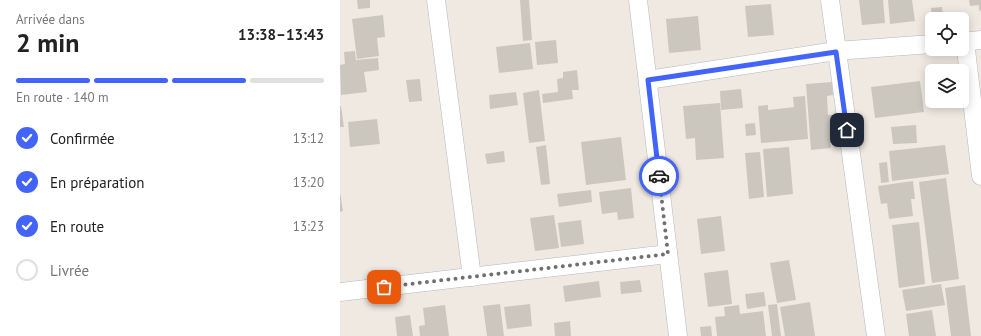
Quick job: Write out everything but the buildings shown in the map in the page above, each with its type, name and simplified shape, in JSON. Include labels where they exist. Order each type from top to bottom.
[{"type":"street","points":[[436,0],[472,277]]},
{"type":"street","points":[[638,0],[678,336]]},
{"type":"street","points":[[830,0],[876,336]]},
{"type":"street","points":[[969,41],[981,176]]},
{"type":"street","points":[[648,80],[836,52],[925,45]]},
{"type":"street","points":[[340,292],[668,254]]},
{"type":"way so far","points":[[384,287],[668,254],[659,176]]},
{"type":"route","points":[[659,176],[648,80],[836,52],[847,130]]}]
